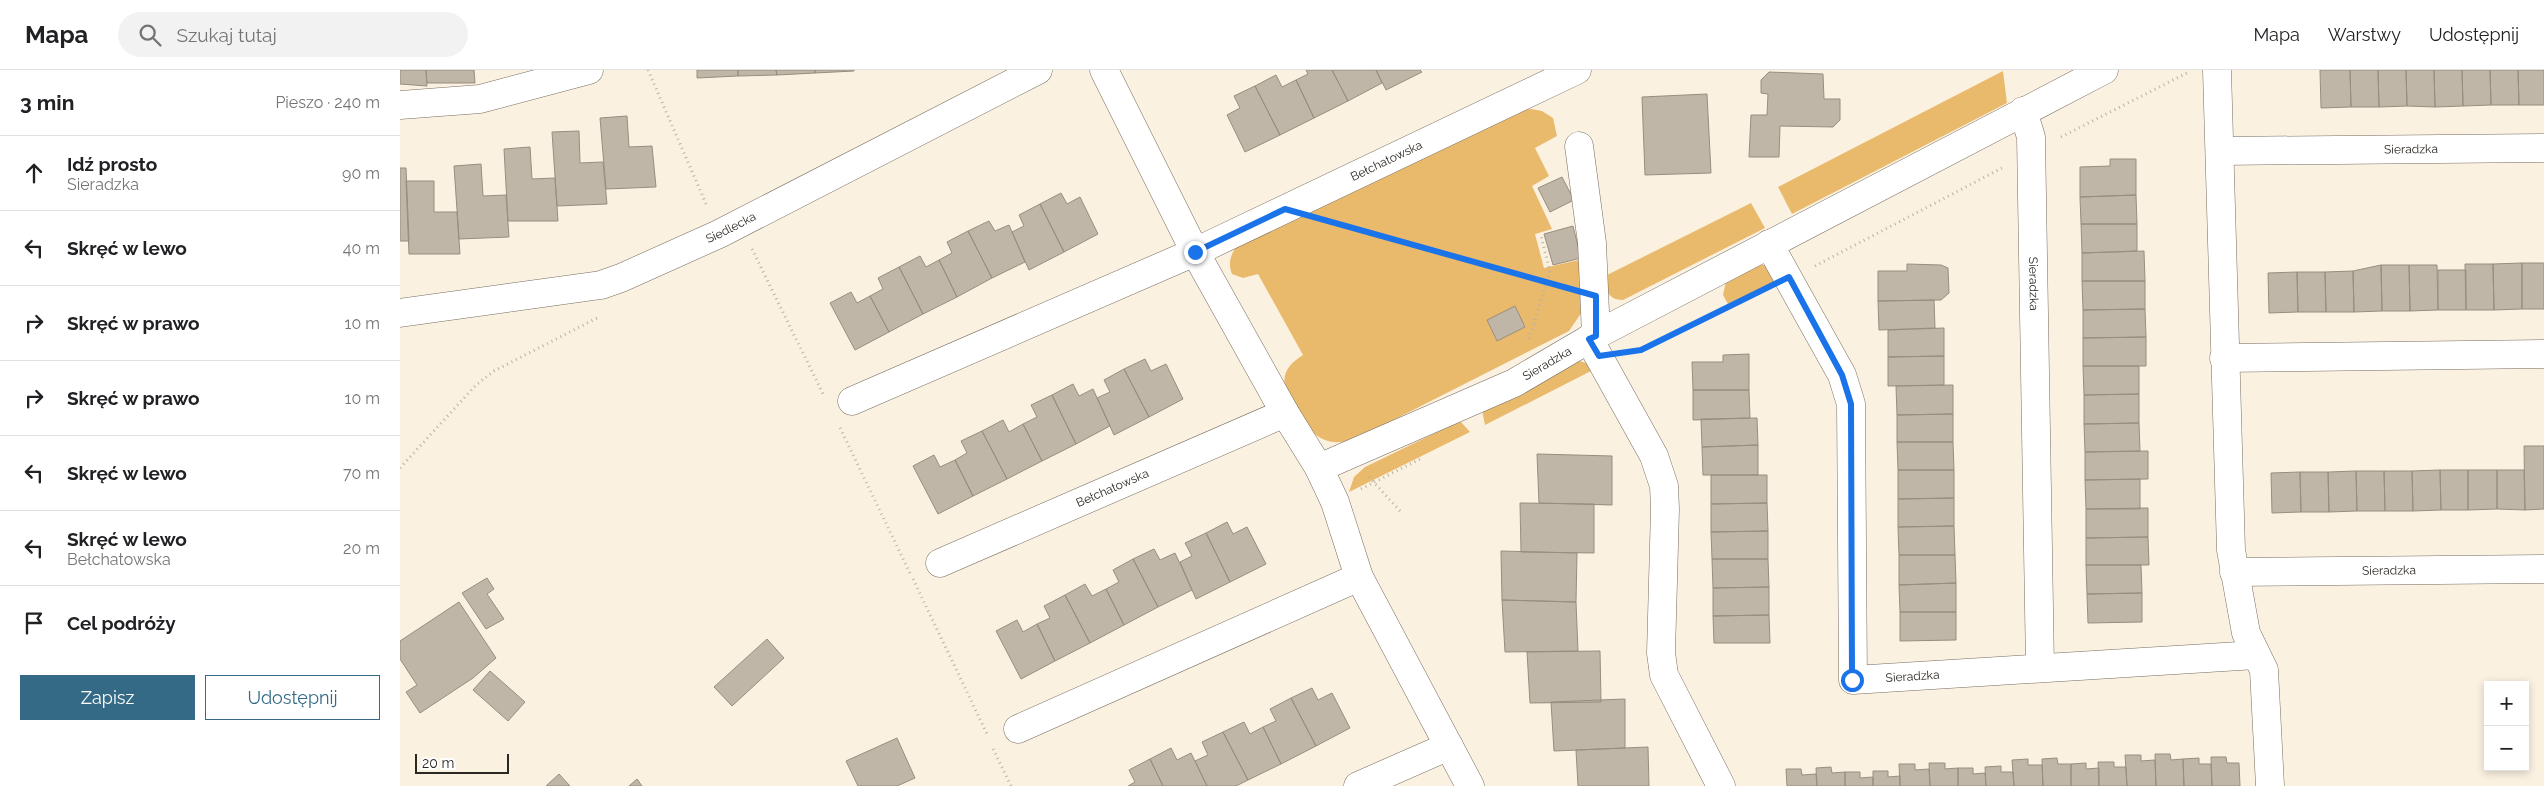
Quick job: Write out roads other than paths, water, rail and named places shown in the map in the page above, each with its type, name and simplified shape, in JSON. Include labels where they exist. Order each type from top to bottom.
[{"type":"street","points":[[400,105],[480,99],[589,70]]},
{"type":"street","name":"Siedlecka","points":[[400,313],[601,285],[621,278],[719,234],[1038,70]]},
{"type":"street","points":[[1104,70],[1195,252],[1285,413],[1319,468],[1335,502],[1359,577],[1470,786]]},
{"type":"street","name":"Bełchatowska","points":[[844,411],[1195,252],[1577,70]]},
{"type":"street","name":"Sieradzka","points":[[1319,468],[1514,383],[1595,344],[1769,244],[2104,70]]},
{"type":"street","points":[[2217,70],[2231,550],[2246,632],[2264,670],[2270,786]]},
{"type":"street","name":"Sieradzka","points":[[2023,111],[2031,137],[2032,152],[2040,667]]},
{"type":"street","points":[[1579,146],[1592,244],[1596,296],[1595,344],[1654,456],[1661,473],[1665,510],[1661,653],[1664,675],[1721,786]]},
{"type":"street","name":"Sieradzka","points":[[2220,151],[2544,148]]},
{"type":"street","name":"Sieradzka","points":[[1769,244],[1842,375],[1851,404],[1852,680],[2256,655]]},
{"type":"street","points":[[2224,358],[2544,354]]},
{"type":"street","name":"Bełchatowska","points":[[940,563],[1285,413]]},
{"type":"street","name":"Sieradzka","points":[[2234,572],[2544,569]]},
{"type":"street","points":[[1018,729],[1359,577]]},
{"type":"street","points":[[1358,786],[1449,746]]}]
